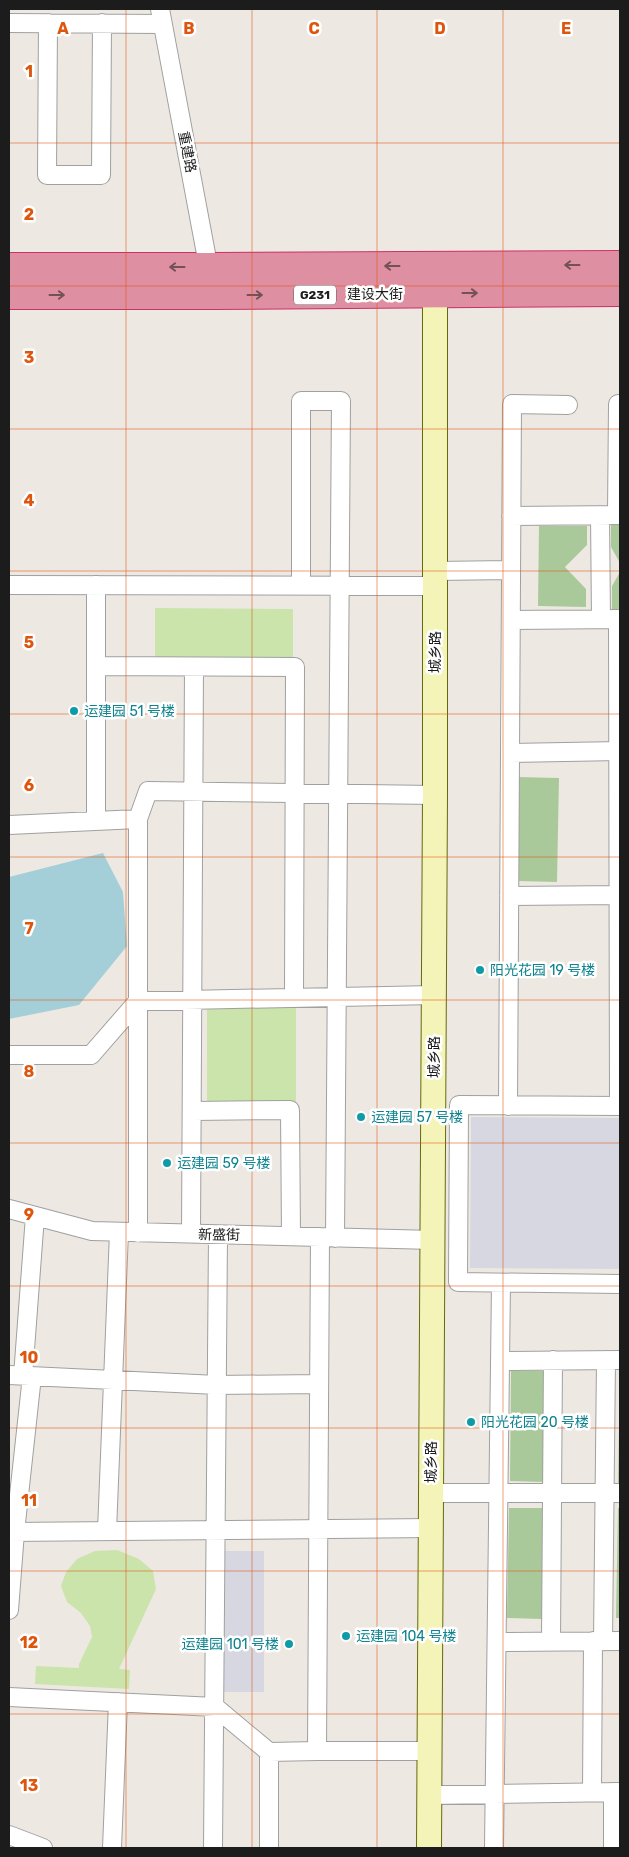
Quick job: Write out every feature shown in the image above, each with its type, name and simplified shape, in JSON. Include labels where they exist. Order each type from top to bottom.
[{"type":"highway","name":"建设大街","points":[[9,267],[620,265]]},
{"type":"highway","name":"建设大街","points":[[9,295],[620,292]]},
{"type":"main road","name":"城乡路","points":[[429,1848],[435,794],[434,294],[431,266]]},
{"type":"street","points":[[9,23],[56,18],[102,23],[161,16]]},
{"type":"street","name":"重建路","points":[[161,16],[214,295]]},
{"type":"street","points":[[56,18],[47,175],[101,175],[102,23]]},
{"type":"street","points":[[301,585],[301,400],[341,401],[337,997],[327,1237],[318,1384],[317,1751]]},
{"type":"street","points":[[508,1106],[512,404],[568,404]]},
{"type":"street","points":[[433,1104],[619,1106],[619,751],[613,619],[612,515],[618,404],[620,404]]},
{"type":"street","points":[[511,516],[612,515]]},
{"type":"street","points":[[9,585],[340,586],[511,570]]},
{"type":"street","points":[[96,585],[96,821]]},
{"type":"street","points":[[511,620],[613,619]]},
{"type":"street","points":[[96,666],[295,667],[294,998]]},
{"type":"street","points":[[191,1234],[194,667]]},
{"type":"street","points":[[510,753],[619,751]]},
{"type":"street","points":[[138,1233],[138,819],[148,791],[435,794]]},
{"type":"street","points":[[9,825],[138,819]]},
{"type":"street","points":[[509,896],[619,895]]},
{"type":"street","points":[[9,1055],[91,1055],[138,1000],[434,995]]},
{"type":"street","points":[[458,1282],[459,1105]]},
{"type":"street","points":[[192,1111],[290,1110],[291,1236]]},
{"type":"street","name":"新盛街","points":[[9,1209],[92,1232],[432,1240]]},
{"type":"street","points":[[9,1610],[21,1376],[35,1216]]},
{"type":"street","points":[[107,1532],[119,1232]]},
{"type":"street","points":[[213,1848],[218,1235]]},
{"type":"street","points":[[432,1282],[620,1284]]},
{"type":"street","points":[[494,1848],[501,1283]]},
{"type":"street","points":[[551,1642],[553,1360]]},
{"type":"street","points":[[500,1361],[613,1360],[612,1493],[605,1641],[592,1792]]},
{"type":"street","points":[[21,1376],[217,1385],[318,1384]]},
{"type":"street","points":[[431,1493],[612,1493]]},
{"type":"street","points":[[12,1532],[431,1528]]},
{"type":"street","points":[[497,1642],[605,1641]]},
{"type":"street","points":[[9,1696],[214,1707],[269,1752],[430,1751]]},
{"type":"street","points":[[112,1848],[118,1702]]},
{"type":"street","points":[[269,1752],[269,1848]]},
{"type":"street","points":[[430,1795],[617,1792],[613,1848]]},
{"type":"street","points":[[9,1835],[43,1848]]},
{"type":"green space","points":[[611,522],[620,522],[620,563],[611,547]]},
{"type":"green space","points":[[539,526],[587,526],[587,545],[565,567],[586,589],[586,607],[538,606]]},
{"type":"green space","points":[[620,572],[620,610],[612,610],[612,586]]},
{"type":"green space","points":[[155,608],[293,609],[293,662],[155,661]]},
{"type":"green space","points":[[518,777],[559,778],[557,882],[516,881]]},
{"type":"green space","points":[[207,1008],[296,1008],[296,1104],[207,1104]]},
{"type":"green space","points":[[511,1371],[546,1371],[544,1482],[510,1481]]},
{"type":"green space","points":[[620,1373],[620,1483],[618,1483]]},
{"type":"green space","points":[[509,1508],[543,1508],[542,1619],[507,1618]]},
{"type":"green space","points":[[618,1508],[620,1508],[620,1618],[616,1618]]},
{"type":"green space","points":[[117,1550],[139,1559],[153,1571],[156,1589],[119,1669],[130,1670],[129,1689],[35,1684],[36,1666],[79,1668],[79,1664],[92,1637],[90,1626],[81,1613],[67,1602],[61,1586],[66,1572],[77,1559],[95,1551]]},
{"type":"shaded area","points":[[471,1117],[620,1118],[620,1269],[470,1268]]},
{"type":"shaded area","points":[[222,1551],[264,1551],[264,1692],[221,1692]]},
{"type":"water","points":[[103,853],[123,892],[127,946],[79,1005],[9,1019],[9,877]]},
{"type":"place","name":"运建园 51 号楼","points":[[74,711]]},
{"type":"place","name":"阳光花园 19 号楼","points":[[480,970]]},
{"type":"place","name":"运建园 57 号楼","points":[[361,1117]]},
{"type":"place","name":"运建园 59 号楼","points":[[167,1163]]},
{"type":"place","name":"阳光花园 20 号楼","points":[[471,1422]]},
{"type":"place","name":"运建园 104 号楼","points":[[346,1636]]},
{"type":"place","name":"运建园 101 号楼","points":[[289,1644]]}]
